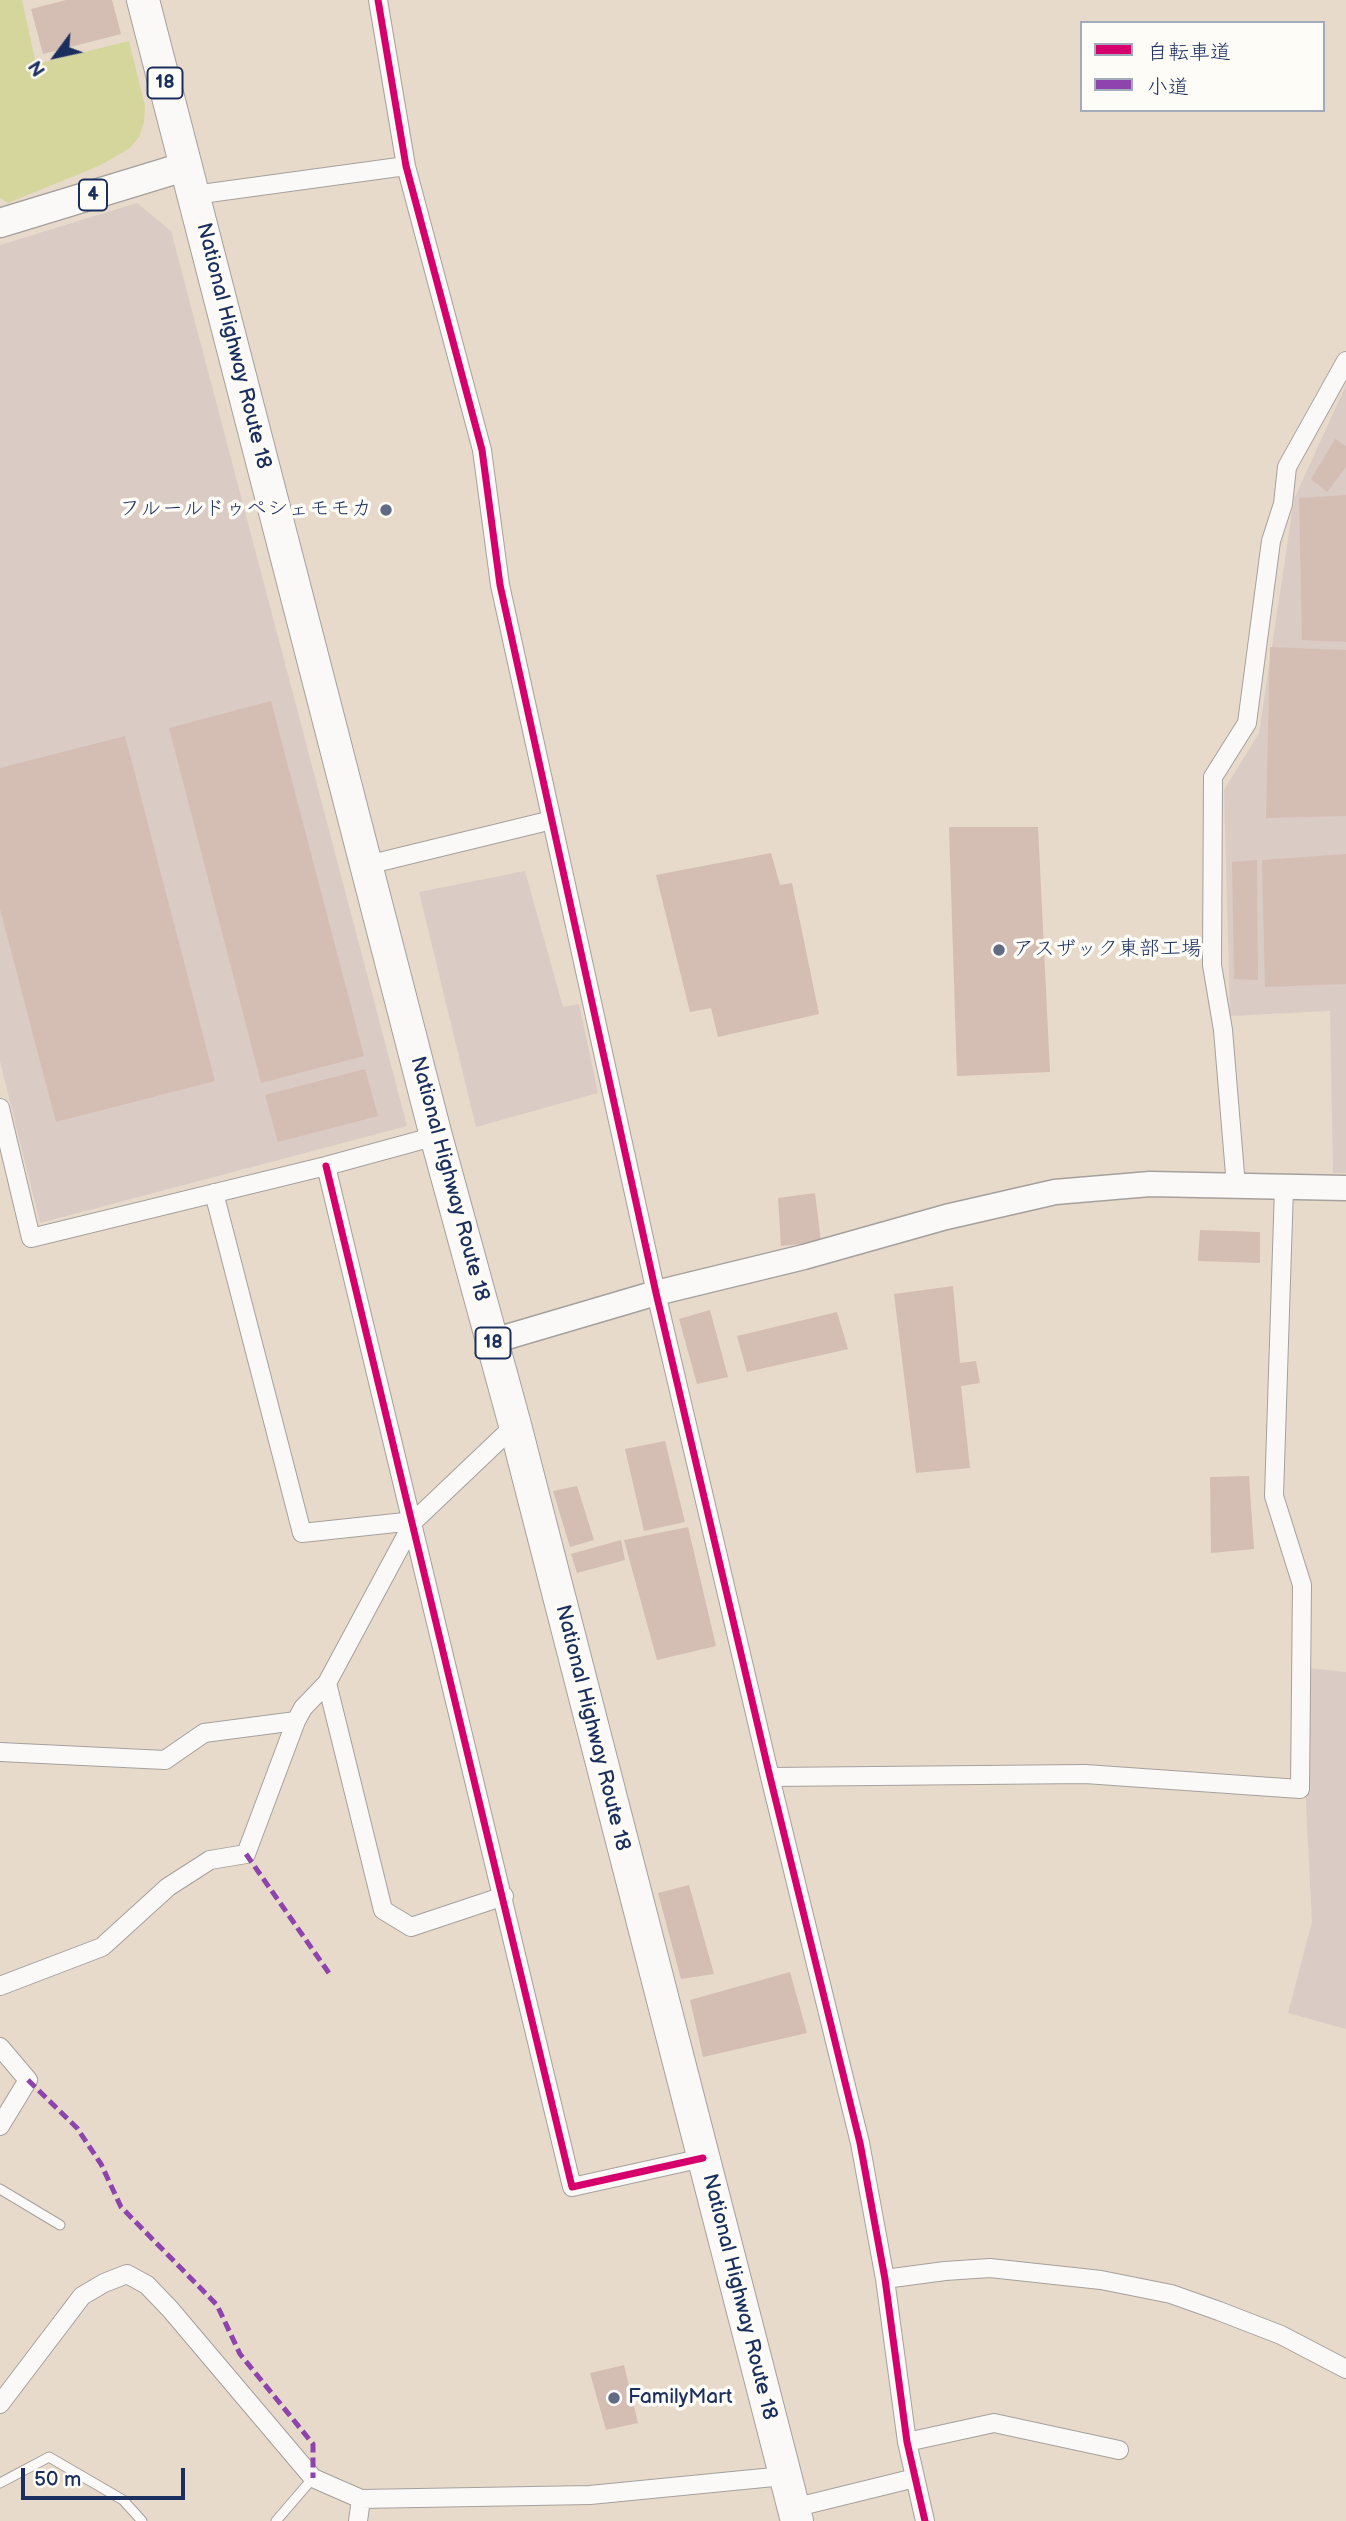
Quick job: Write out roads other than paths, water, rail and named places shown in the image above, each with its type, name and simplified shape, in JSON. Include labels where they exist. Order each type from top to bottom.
[{"type":"highway","name":"National Highway Route 18","points":[[143,0],[436,1136],[493,1340],[795,2514]]},
{"type":"main road","name":"4","points":[[0,223],[190,181]]},
{"type":"street","points":[[378,0],[406,166],[482,450],[500,585],[656,1293],[770,1777],[860,2143],[886,2279],[907,2442],[925,2521]]},
{"type":"street","points":[[190,181],[406,166]]},
{"type":"street","points":[[1236,1186],[1223,1030],[1212,965],[1213,777],[1247,723],[1271,541],[1283,504],[1287,467],[1346,361]]},
{"type":"street","points":[[366,865],[552,820]]},
{"type":"street","points":[[0,1108],[31,1238],[327,1166],[436,1136]]},
{"type":"street","points":[[327,1166],[572,2187],[703,2158]]},
{"type":"street","points":[[493,1340],[656,1293],[804,1257],[946,1217],[1055,1192],[1150,1184],[1346,1188]]},
{"type":"street","points":[[770,1777],[1085,1774],[1300,1789],[1302,1586],[1274,1496],[1284,1188]]},
{"type":"street","points":[[214,1193],[302,1532],[414,1521]]},
{"type":"street","points":[[0,1986],[102,1947],[168,1887],[211,1860],[246,1854],[296,1721],[303,1708],[327,1682],[414,1521],[515,1425]]},
{"type":"street","points":[[327,1682],[383,1910],[411,1927],[504,1896]]},
{"type":"street","points":[[0,1752],[165,1760],[204,1733],[296,1721]]},
{"type":"street","points":[[0,2047],[28,2080],[0,2126]]},
{"type":"street","points":[[886,2279],[990,2268],[1101,2280],[1171,2294],[1219,2311],[1281,2335],[1346,2370]]},
{"type":"street","points":[[0,2404],[82,2296],[127,2274],[147,2285],[170,2309],[313,2478],[361,2499],[590,2495],[785,2476]]},
{"type":"street","points":[[907,2442],[995,2423],[1119,2450]]},
{"type":"street","points":[[795,2514],[915,2478]]},
{"type":"street","points":[[358,2521],[361,2499]]},
{"type":"lane","points":[[0,2189],[60,2225]]},
{"type":"lane","points":[[0,2483],[49,2456],[123,2500],[142,2521]]},
{"type":"lane","points":[[276,2521],[313,2478]]},
{"type":"place","name":"フルールドゥぺシェモモカ","points":[[386,510]]},
{"type":"place","name":"アスザック東部工場","points":[[999,950]]},
{"type":"place","name":"FamilyMart","points":[[614,2398]]}]
